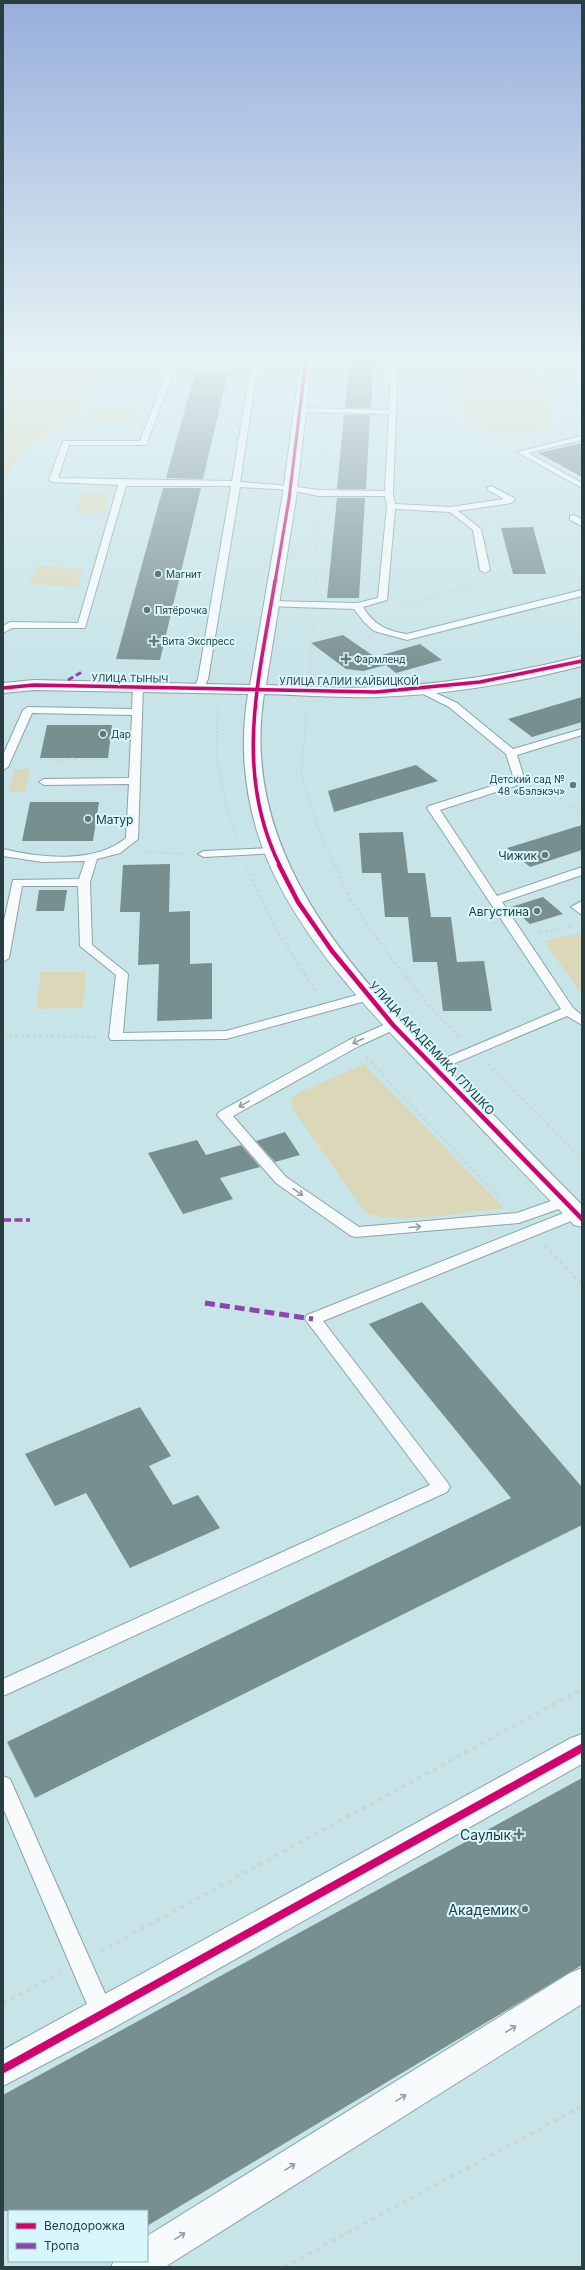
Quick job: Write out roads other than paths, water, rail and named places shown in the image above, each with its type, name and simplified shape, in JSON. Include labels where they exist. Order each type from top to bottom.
[{"type":"street","name":"УЛИЦА АКАДЕМИКА ГЛУШКО","points":[[292,465],[290,488],[253,713],[252,764],[259,807],[274,851],[298,902],[332,951],[368,996],[434,1068],[574,1211]]},
{"type":"street","name":"УЛИЦА ГАЛИИ КАЙБИЦКОЙ","points":[[257,690],[376,692],[423,690],[500,679],[582,661]]},
{"type":"street","name":"УЛИЦА ТЫНЫЧ","points":[[3,688],[34,685],[257,690]]},
{"type":"street","points":[[3,2069],[103,2015],[582,1748]]},
{"type":"street","points":[[148,2256],[582,1985]]},
{"type":"lane","points":[[58,465],[53,480],[123,483],[236,484],[290,488],[319,493],[389,494]]},
{"type":"lane","points":[[199,688],[203,678],[239,465]]},
{"type":"lane","points":[[270,604],[357,606],[382,600],[391,506],[389,494],[390,465]]},
{"type":"lane","points":[[544,465],[582,486]]},
{"type":"lane","points":[[3,630],[10,626],[82,626],[123,483]]},
{"type":"lane","points":[[391,506],[452,510],[461,507],[493,504],[511,500],[491,488]]},
{"type":"lane","points":[[452,510],[477,529],[485,570]]},
{"type":"lane","points":[[573,518],[582,523]]},
{"type":"lane","points":[[357,606],[368,623],[384,634],[407,637],[582,593]]},
{"type":"lane","points":[[3,852],[14,857],[78,859],[115,851],[132,839],[138,687]]},
{"type":"lane","points":[[423,690],[453,705],[511,753],[520,781],[433,808],[568,1011],[582,1021]]},
{"type":"lane","points":[[3,767],[28,710],[137,712]]},
{"type":"lane","points":[[511,753],[582,732]]},
{"type":"lane","points":[[44,782],[134,781]]},
{"type":"lane","points":[[204,854],[274,851]]},
{"type":"lane","points":[[92,856],[84,882],[86,946],[122,974],[116,1037],[226,1035],[368,996]]},
{"type":"lane","points":[[494,901],[582,871]]},
{"type":"lane","points":[[3,958],[17,883],[84,882]]},
{"type":"lane","points":[[582,905],[577,907],[582,911]]},
{"type":"lane","points":[[434,1068],[568,1011]]},
{"type":"lane","points":[[394,1025],[354,1043],[224,1115],[281,1180],[356,1232],[519,1218],[574,1211]]},
{"type":"lane","points":[[3,1688],[440,1487],[313,1319],[574,1211]]},
{"type":"lane","points":[[3,1785],[103,2015]]},
{"type":"place","name":"Магнит","points":[[158,574]]},
{"type":"place","name":"Пятёрочка","points":[[147,610]]},
{"type":"place","name":"Вита Экспресс","points":[[154,641]]},
{"type":"place","name":"Фармленд","points":[[346,659]]},
{"type":"place","name":"Дар","points":[[103,734]]},
{"type":"place","name":"Детский сад № 48 «Бэлэкэч»","points":[[573,785]]},
{"type":"place","name":"Матур","points":[[88,819]]},
{"type":"place","name":"Чижик","points":[[545,855]]},
{"type":"place","name":"Августина","points":[[537,911]]},
{"type":"place","name":"Саулык","points":[[519,1834]]},
{"type":"place","name":"Академик","points":[[525,1909]]}]
